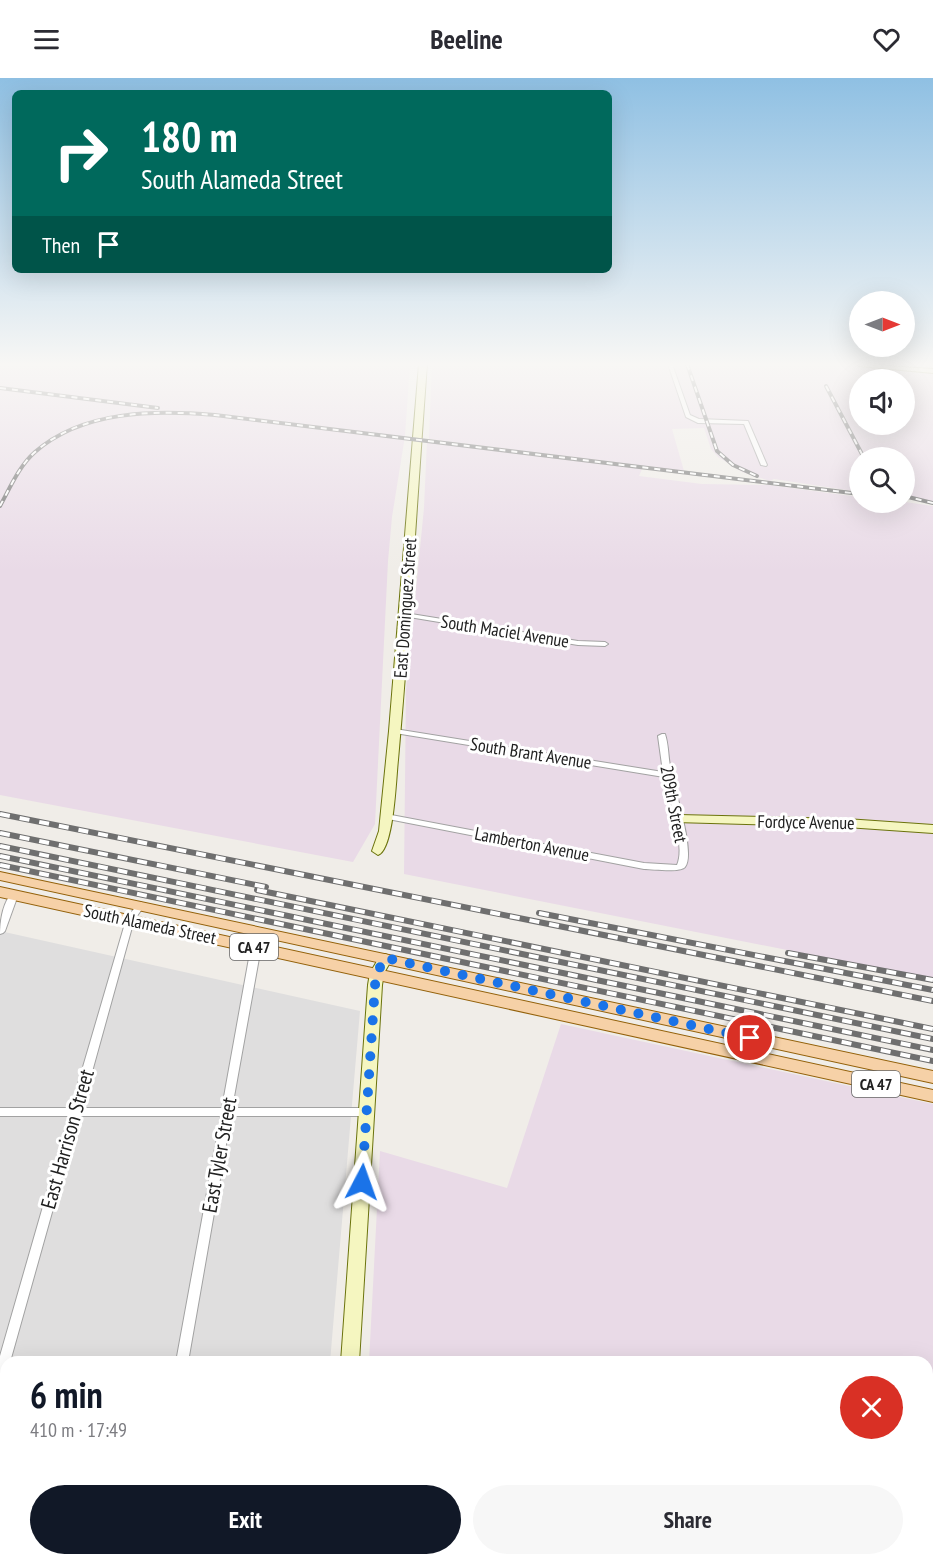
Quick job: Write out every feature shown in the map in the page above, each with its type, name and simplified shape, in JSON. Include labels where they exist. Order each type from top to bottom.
[{"type":"main road","name":"South Alameda Street","points":[[0,876],[141,905],[381,966],[933,1096]]},
{"type":"main road","name":"South Alameda Street","points":[[7,894],[256,947],[381,966],[933,1077]]},
{"type":"main road","points":[[819,1071],[821,1054]]},
{"type":"street","name":"East Dominguez Street","points":[[378,851],[383,839],[395,731],[418,433]]},
{"type":"street","points":[[751,433],[764,465]]},
{"type":"street","name":"South Maciel Avenue","points":[[405,615],[569,641],[605,644]]},
{"type":"street","name":"South Brant Avenue","points":[[395,731],[668,775]]},
{"type":"street","name":"209th Street","points":[[662,736],[668,775],[679,819],[684,862],[678,868]]},
{"type":"street","name":"Lamberton Avenue","points":[[386,816],[645,866],[678,868]]},
{"type":"street","name":"Fordyce Avenue","points":[[679,819],[846,823],[933,829]]},
{"type":"street","points":[[0,931],[7,894]]},
{"type":"street","name":"East Harrison Street","points":[[6,1356],[130,920],[141,905]]},
{"type":"street","name":"East Tyler Street","points":[[183,1356],[256,947]]},
{"type":"street","points":[[350,1356],[367,1112],[381,966]]},
{"type":"street","points":[[0,1112],[367,1112]]},
{"type":"shaded area","points":[[0,433],[405,433],[392,517],[388,561],[375,824],[353,862],[0,795]]},
{"type":"shaded area","points":[[429,433],[673,433],[684,471],[429,439]]},
{"type":"shaded area","points":[[706,433],[933,433],[933,501],[915,498],[915,447],[849,447],[849,490],[774,479],[770,481],[742,472],[718,457],[711,449]]},
{"type":"shaded area","points":[[427,441],[643,467],[639,476],[702,484],[769,485],[849,496],[849,513],[915,513],[915,503],[933,506],[933,979],[404,874],[406,690],[424,508]]},
{"type":"shaded area","points":[[0,931],[360,1011],[331,1356],[0,1356]]},
{"type":"shaded area","points":[[561,1024],[933,1104],[933,1356],[369,1356],[380,1151],[507,1188]]},
{"type":"railway","points":[[0,506],[24,464],[35,452],[64,433]]},
{"type":"railway","points":[[366,433],[849,493]]},
{"type":"railway","points":[[711,433],[717,451],[733,465],[757,476]]},
{"type":"railway","points":[[851,433],[858,447]]},
{"type":"railway","points":[[915,499],[933,503]]},
{"type":"railway","points":[[0,814],[933,1001]]},
{"type":"railway","points":[[0,833],[266,887]]},
{"type":"railway","points":[[0,846],[933,1039]]},
{"type":"railway","points":[[0,856],[933,1050]]},
{"type":"railway","points":[[0,865],[933,1061]]},
{"type":"railway","points":[[257,890],[933,1029]]},
{"type":"railway","points":[[539,913],[933,990]]},
{"type":"railway","points":[[788,953],[933,980]]},
{"type":"route","points":[[362,1182],[375,985],[377,973],[385,958],[750,1038]]}]
